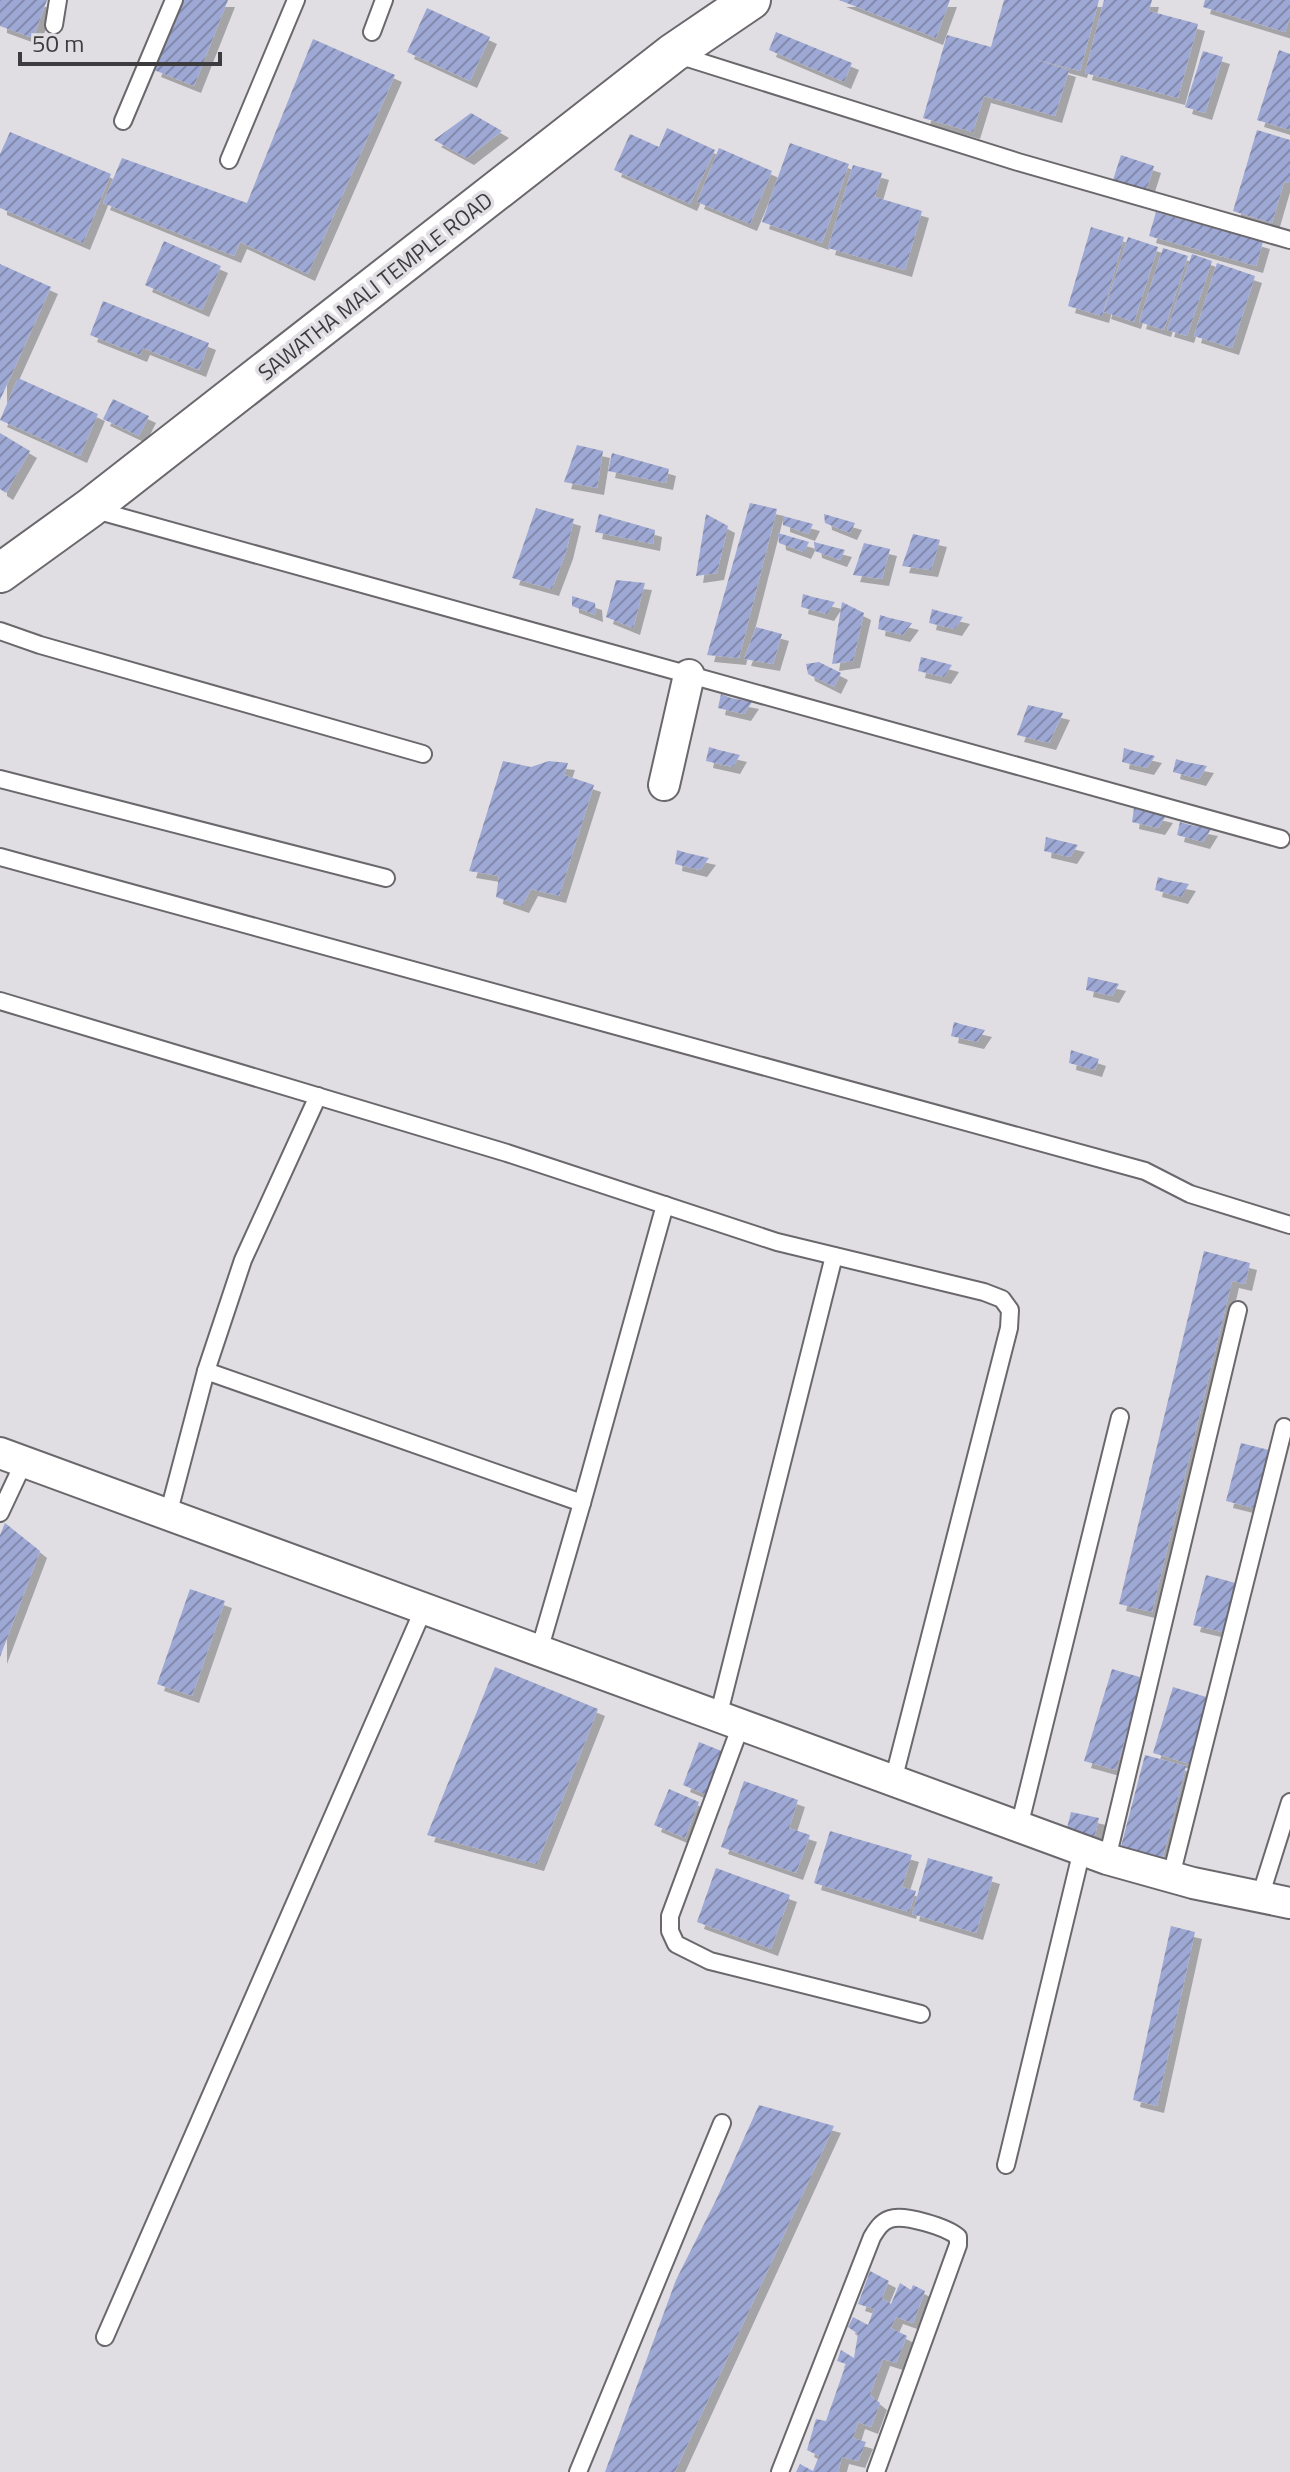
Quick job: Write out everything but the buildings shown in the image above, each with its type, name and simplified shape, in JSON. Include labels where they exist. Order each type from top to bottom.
[{"type":"street","name":"SAWATHA MALI TEMPLE ROAD","points":[[0,573],[90,508],[673,53],[751,0]]},
{"type":"street","points":[[664,785],[689,675]]},
{"type":"street","points":[[12,1457],[1094,1855],[1290,1903]]},
{"type":"lane","points":[[54,25],[58,0]]},
{"type":"lane","points":[[123,121],[174,0]]},
{"type":"lane","points":[[229,160],[296,0]]},
{"type":"lane","points":[[372,32],[384,0]]},
{"type":"lane","points":[[673,53],[1018,162],[1290,240]]},
{"type":"lane","points":[[90,508],[1281,839]]},
{"type":"lane","points":[[0,631],[423,754]]},
{"type":"lane","points":[[0,779],[386,878]]},
{"type":"lane","points":[[0,857],[1145,1171],[1190,1194],[1290,1225]]},
{"type":"lane","points":[[0,1001],[507,1153],[777,1242],[1002,1299],[1010,1310],[1009,1328],[893,1781]]},
{"type":"lane","points":[[168,1515],[206,1371],[243,1260],[318,1096]]},
{"type":"lane","points":[[539,1651],[665,1205]]},
{"type":"lane","points":[[834,1256],[730,1721],[670,1916],[670,1931],[676,1944],[710,1961],[921,2014]]},
{"type":"lane","points":[[1006,2165],[1094,1855],[1238,1310]]},
{"type":"lane","points":[[206,1371],[582,1503]]},
{"type":"lane","points":[[1019,1827],[1120,1417]]},
{"type":"lane","points":[[1171,1876],[1284,1427]]},
{"type":"lane","points":[[0,1513],[12,1457]]},
{"type":"lane","points":[[105,2337],[424,1608]]},
{"type":"lane","points":[[1260,1897],[1290,1802]]},
{"type":"lane","points":[[578,2472],[722,2123]]},
{"type":"lane","points":[[780,2472],[872,2237],[881,2223],[902,2217],[951,2230],[958,2237],[958,2245],[876,2472]]}]
